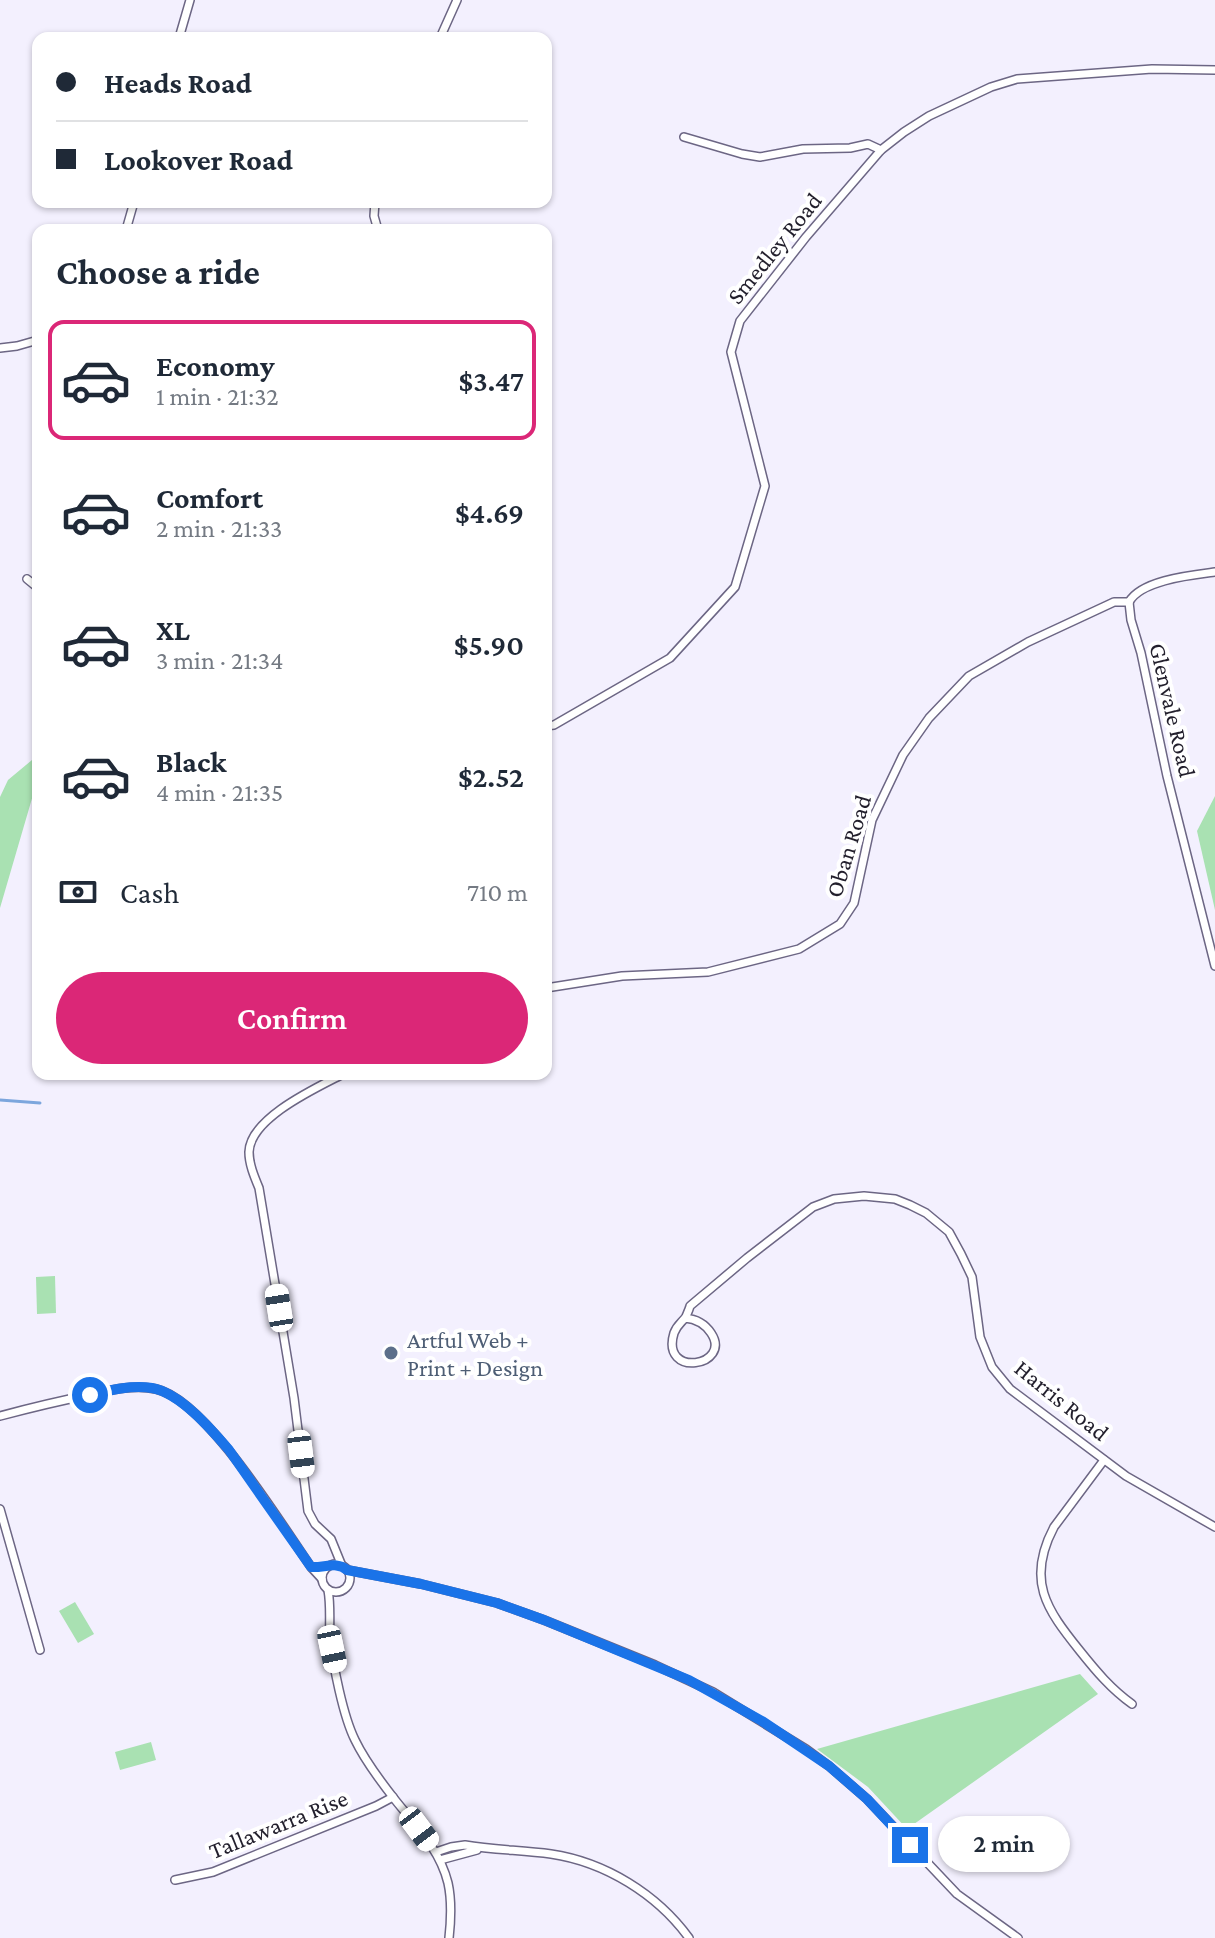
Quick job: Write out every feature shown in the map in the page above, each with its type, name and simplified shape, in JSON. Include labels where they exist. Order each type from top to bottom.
[{"type":"street","points":[[181,32],[190,0]]},
{"type":"street","points":[[443,32],[457,0]]},
{"type":"street","name":"Smedley Road","points":[[552,725],[670,658],[735,587],[765,486],[731,352],[740,321],[806,237],[881,150],[929,116],[991,87],[1017,79],[1152,69],[1215,70]]},
{"type":"street","points":[[684,137],[760,157],[803,149],[850,148],[868,144],[881,150]]},
{"type":"street","points":[[0,348],[32,342]]},
{"type":"street","name":"Oban Road","points":[[552,987],[622,976],[708,972],[799,949],[840,924],[854,903],[872,820],[903,755],[929,718],[969,676],[1028,642],[1114,602],[1129,602],[1135,594],[1164,581],[1215,572]]},
{"type":"street","points":[[27,579],[32,583]]},
{"type":"street","name":"Glenvale Road","points":[[1129,602],[1128,609],[1141,653],[1167,776],[1215,966]]},
{"type":"street","points":[[333,1080],[261,1125],[251,1139],[249,1150],[250,1165],[259,1188],[294,1398],[308,1511],[310,1518],[331,1539],[350,1581]]},
{"type":"street","name":"Harris Road","points":[[685,1318],[700,1322],[713,1335],[713,1352],[702,1363],[691,1364],[681,1360],[674,1350],[675,1331],[697,1298],[813,1207],[834,1199],[864,1196],[895,1199],[926,1213],[949,1232],[972,1277],[980,1337],[992,1367],[1010,1389],[1126,1476],[1215,1527]]},
{"type":"street","points":[[0,1416],[126,1388],[154,1388],[184,1404],[217,1436],[328,1590],[332,1649],[348,1723],[355,1740],[393,1797],[440,1860],[450,1896],[449,1938]]},
{"type":"street","points":[[1104,1460],[1048,1539],[1042,1555],[1042,1591],[1051,1613],[1064,1631],[1114,1691],[1132,1704]]},
{"type":"street","points":[[0,1509],[40,1650]]},
{"type":"street","points":[[322,1579],[330,1566],[334,1545]]},
{"type":"street","points":[[311,1567],[345,1568],[497,1603],[655,1665],[713,1692],[829,1766],[867,1799],[957,1894],[1018,1938]]},
{"type":"street","points":[[328,1590],[338,1592],[346,1588],[350,1581],[373,1575]]},
{"type":"street","points":[[331,1613],[338,1592]]},
{"type":"street","name":"Tallawarra Rise","points":[[175,1880],[213,1872],[393,1797]]},
{"type":"street","points":[[436,1852],[458,1845],[554,1855],[585,1862],[638,1889],[689,1938]]},
{"type":"street","points":[[440,1860],[483,1849]]},
{"type":"green space","points":[[32,760],[32,798],[0,908],[0,797],[8,780]]},
{"type":"green space","points":[[1215,796],[1215,910],[1197,831]]},
{"type":"green space","points":[[55,1276],[56,1313],[37,1314],[36,1277]]},
{"type":"green space","points":[[75,1602],[94,1634],[78,1643],[59,1611]]},
{"type":"green space","points":[[1080,1674],[1098,1694],[907,1829],[868,1787],[817,1749]]},
{"type":"green space","points":[[151,1742],[156,1760],[120,1770],[115,1752]]},
{"type":"waterway","points":[[0,1100],[40,1103]]},
{"type":"place","name":"Artful Web + Print + Design","points":[[391,1353]]},
{"type":"route","points":[[90,1395],[144,1387],[164,1391],[184,1404],[229,1450],[311,1567],[338,1565],[347,1570],[497,1603],[689,1680],[762,1721],[829,1766],[867,1799],[910,1845]]}]
